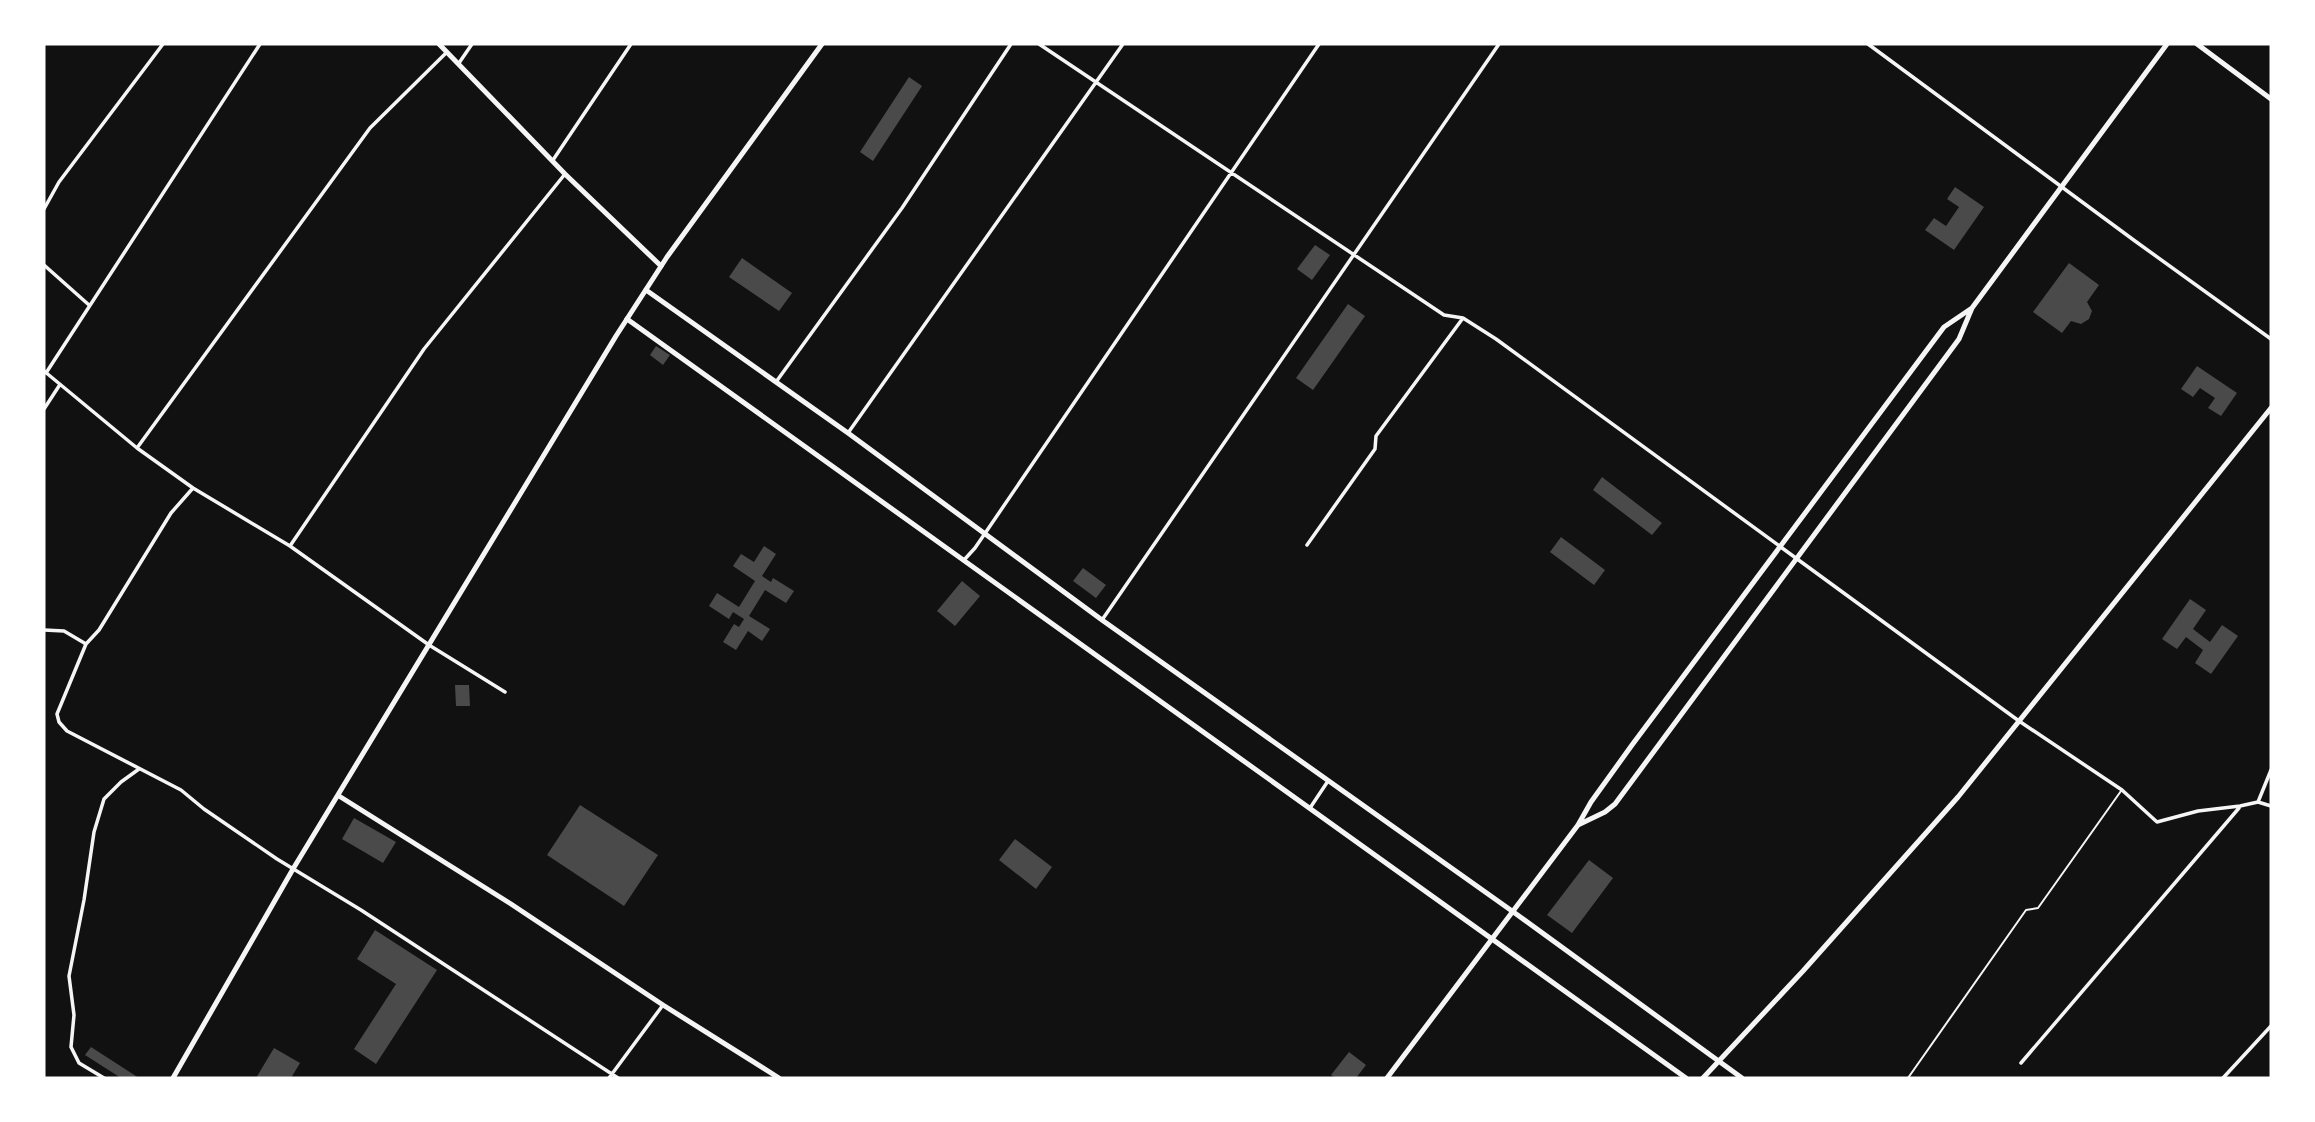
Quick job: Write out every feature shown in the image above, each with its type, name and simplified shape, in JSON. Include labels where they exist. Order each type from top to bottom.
[{"type":"street","points":[[44,209],[59,182],[163,44]]},
{"type":"street","points":[[260,44],[45,372],[137,448],[192,488],[290,546],[429,645],[505,692]]},
{"type":"street","points":[[439,44],[565,174],[661,266]]},
{"type":"street","points":[[459,63],[472,44]]},
{"type":"street","points":[[553,160],[631,44]]},
{"type":"street","points":[[173,1078],[293,869],[627,319],[661,266],[822,44]]},
{"type":"street","points":[[776,382],[902,208],[1012,44]]},
{"type":"street","points":[[1039,44],[1444,315],[1463,318],[1506,346],[2019,721],[2122,790],[2157,822],[2198,811],[2258,802],[2271,806]]},
{"type":"street","points":[[848,433],[1123,44]]},
{"type":"street","points":[[964,560],[985,535],[1319,44]]},
{"type":"street","points":[[1102,620],[1499,44]]},
{"type":"street","points":[[1868,44],[2271,339]]},
{"type":"street","points":[[1578,825],[1615,804],[1961,335],[1972,308],[2167,44]]},
{"type":"street","points":[[2197,44],[2271,99]]},
{"type":"street","points":[[137,448],[370,128],[447,52]]},
{"type":"street","points":[[290,546],[424,349],[565,174]]},
{"type":"street","points":[[44,265],[89,305]]},
{"type":"street","points":[[646,290],[1742,1078]]},
{"type":"street","points":[[1387,1078],[1578,825],[1591,802],[1891,397],[1948,324],[1972,308]]},
{"type":"street","points":[[1307,545],[1376,449],[1376,436],[1463,318]]},
{"type":"street","points":[[627,319],[1686,1078]]},
{"type":"street","points":[[1948,324],[1954,326],[1961,335]]},
{"type":"street","points":[[44,409],[59,386]]},
{"type":"street","points":[[1703,1078],[1958,797],[2271,408]]},
{"type":"street","points":[[192,488],[171,513],[99,630],[86,644],[58,714],[59,722],[67,731],[181,790],[204,809],[293,869],[361,910],[610,1076],[618,1078]]},
{"type":"street","points":[[44,630],[64,631],[86,644]]},
{"type":"street","points":[[104,1078],[79,1063],[71,1047],[74,1015],[69,976],[94,832],[104,799],[139,769]]},
{"type":"street","points":[[2258,802],[2271,770]]},
{"type":"street","points":[[1310,808],[1328,781]]},
{"type":"street","points":[[339,796],[499,896],[778,1078]]},
{"type":"street","points":[[1591,802],[1605,812]]},
{"type":"street","points":[[2021,1063],[2240,806]]},
{"type":"street","points":[[610,1076],[663,1005]]},
{"type":"street","points":[[2223,1078],[2271,1026]]},
{"type":"lane","points":[[1908,1078],[2026,909],[2038,908],[2122,790]]},
{"type":"building","points":[[909,77],[922,86],[873,161],[860,152]]},
{"type":"building","points":[[1955,187],[1984,207],[1954,250],[1925,230],[1934,218],[1946,226],[1959,207],[1947,199]]},
{"type":"building","points":[[1315,245],[1330,255],[1312,280],[1297,269]]},
{"type":"building","points":[[742,258],[792,293],[779,311],[729,277]]},
{"type":"building","points":[[2069,263],[2099,285],[2087,302],[2092,311],[2089,319],[2081,324],[2071,321],[2062,333],[2033,312]]},
{"type":"building","points":[[1348,304],[1365,316],[1313,390],[1296,378]]},
{"type":"building","points":[[656,346],[670,355],[663,365],[650,355]]},
{"type":"building","points":[[2197,366],[2237,393],[2221,416],[2208,408],[2215,398],[2200,388],[2193,397],[2181,389]]},
{"type":"building","points":[[1602,477],[1662,523],[1652,535],[1593,490]]},
{"type":"building","points":[[1561,537],[1605,570],[1594,585],[1550,552]]},
{"type":"building","points":[[764,546],[776,554],[762,576],[771,582],[773,578],[794,591],[786,603],[765,590],[749,616],[770,629],[762,641],[748,631],[736,650],[723,642],[734,624],[739,627],[744,619],[733,612],[729,619],[709,606],[717,593],[739,607],[755,581],[733,566],[741,554],[754,562]]},
{"type":"building","points":[[1083,568],[1106,585],[1096,598],[1073,581]]},
{"type":"building","points":[[962,581],[980,596],[955,626],[937,611]]},
{"type":"building","points":[[2190,599],[2206,610],[2193,629],[2210,642],[2222,625],[2238,636],[2211,674],[2195,663],[2203,650],[2186,637],[2177,649],[2162,639]]},
{"type":"building","points":[[455,685],[469,685],[470,706],[456,706]]},
{"type":"building","points":[[580,805],[658,855],[624,906],[547,855]]},
{"type":"building","points":[[354,818],[396,842],[383,863],[342,839]]},
{"type":"building","points":[[1015,839],[1052,867],[1036,889],[999,860]]},
{"type":"building","points":[[1589,860],[1613,878],[1572,933],[1547,915]]},
{"type":"building","points":[[375,930],[437,970],[376,1064],[354,1049],[396,984],[357,959]]},
{"type":"building","points":[[91,1047],[139,1078],[121,1078],[85,1055]]},
{"type":"building","points":[[274,1048],[300,1063],[291,1078],[256,1078]]},
{"type":"building","points":[[1349,1052],[1366,1065],[1356,1078],[1336,1078],[1331,1075]]}]
